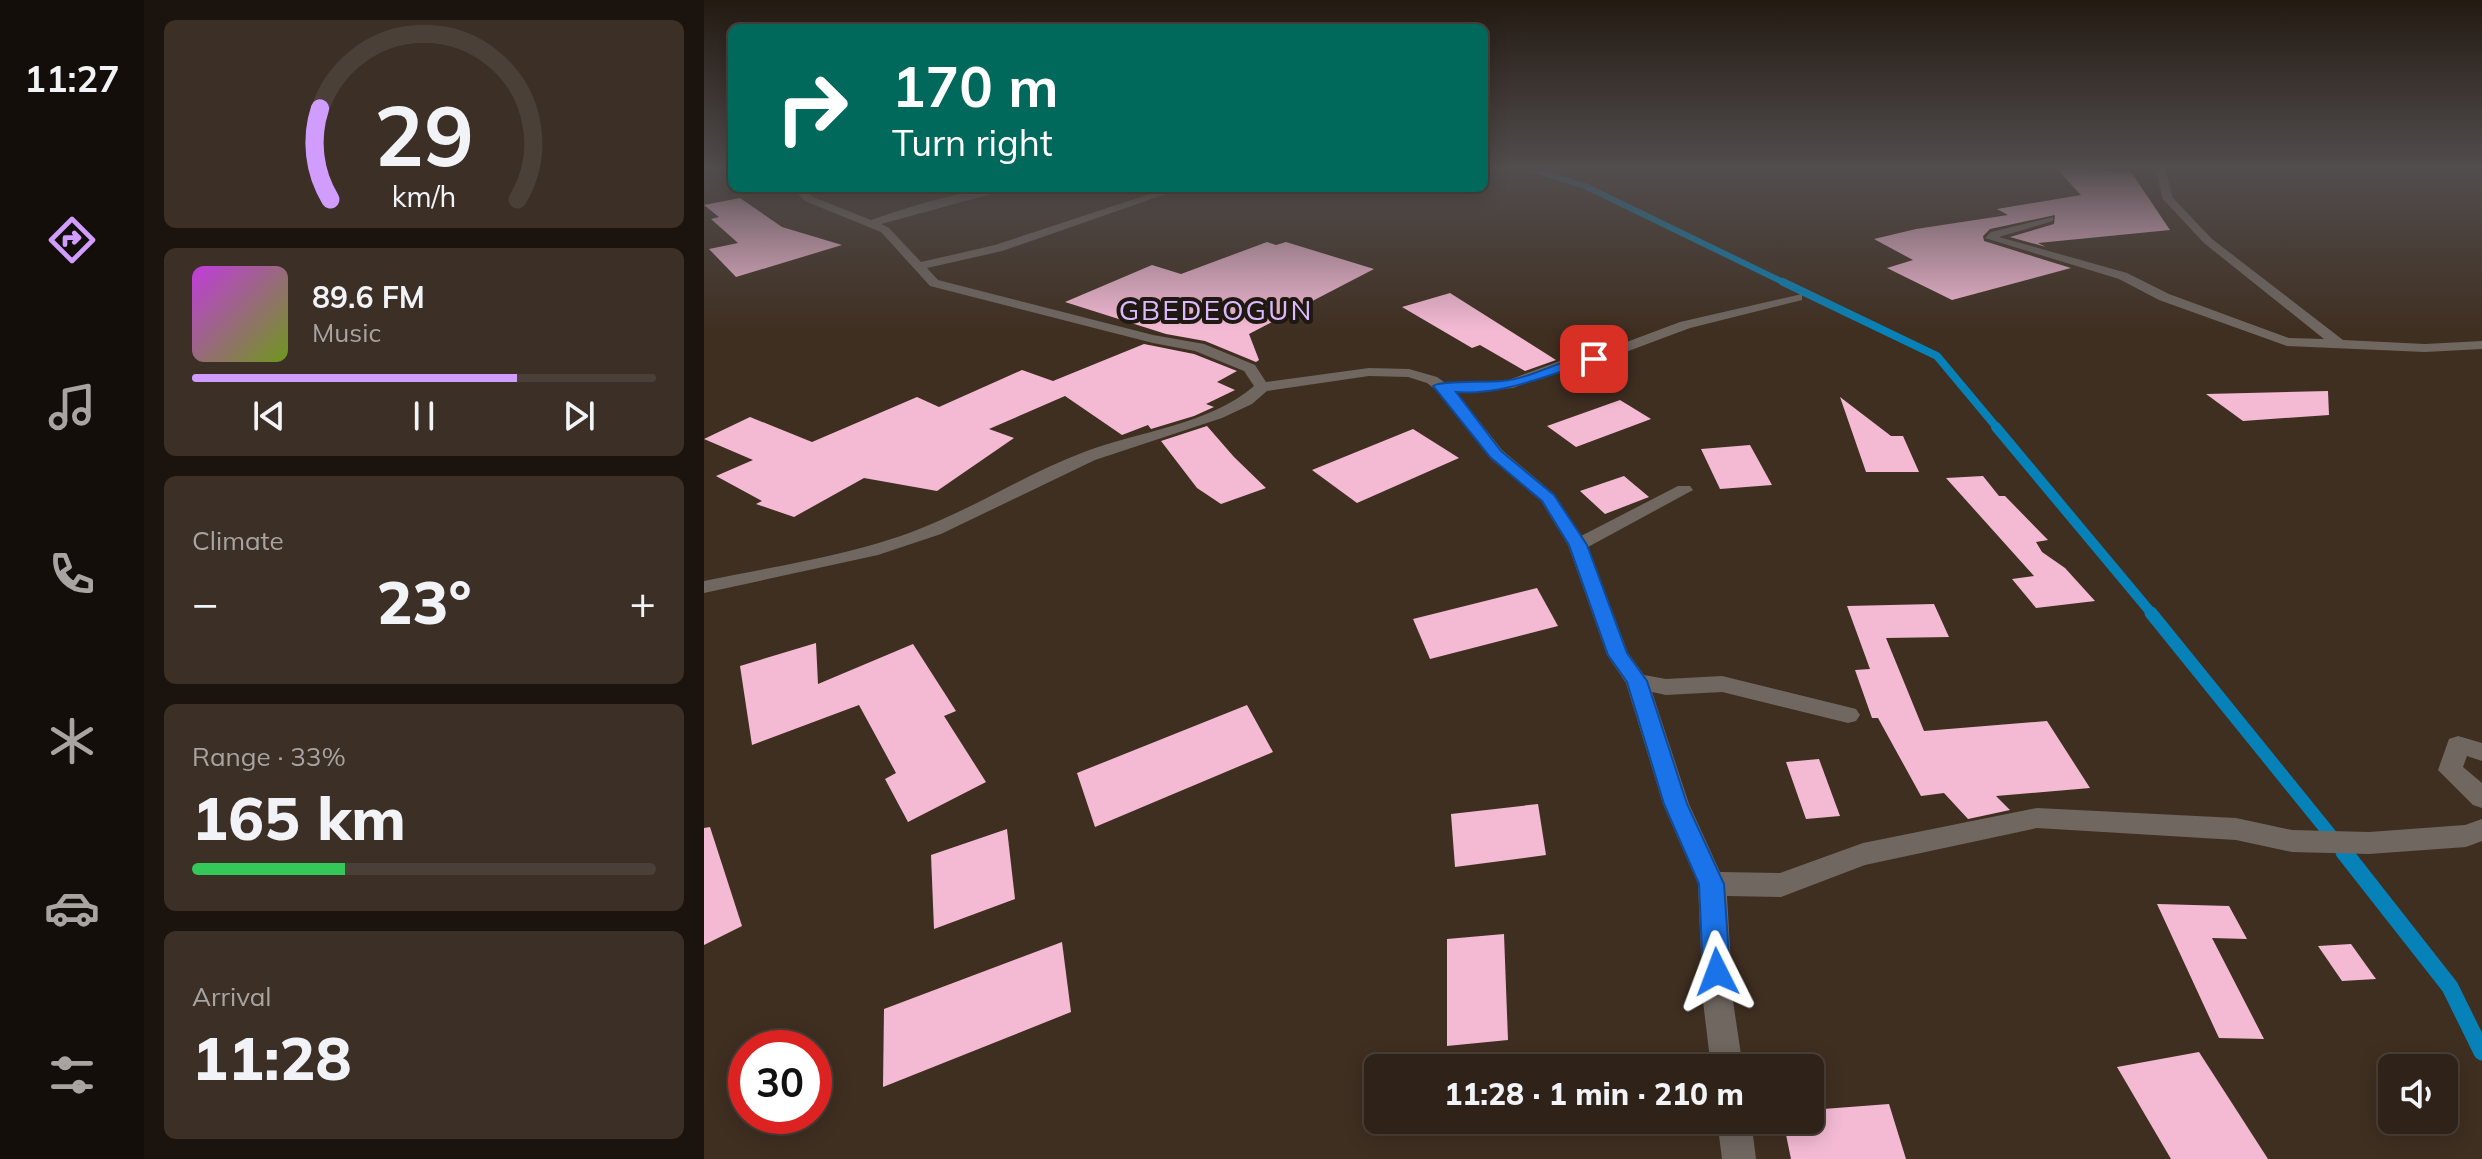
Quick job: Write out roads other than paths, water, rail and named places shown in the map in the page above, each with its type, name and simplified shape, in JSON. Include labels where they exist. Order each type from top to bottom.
[{"type":"street","points":[[918,266],[998,248],[1073,223]]},
{"type":"street","points":[[2034,223],[1995,234],[1991,238],[2123,276],[2164,297],[2287,342],[2425,348],[2482,345]]},
{"type":"street","points":[[2191,223],[2208,241],[2340,345]]},
{"type":"street","points":[[871,224],[885,230],[934,283],[1153,339],[1199,347],[1250,368],[1262,387]]},
{"type":"street","points":[[1440,386],[1461,389],[1508,385],[1576,360],[1594,359],[1685,325],[1797,297]]},
{"type":"street","points":[[704,587],[871,551],[934,530],[1089,456],[1216,415],[1246,401],[1262,387],[1369,372],[1409,373],[1432,380],[1450,394],[1496,454],[1548,498],[1578,545],[1618,655],[1637,681],[1676,804],[1712,884],[1718,1001],[1725,1054]]},
{"type":"street","points":[[1578,545],[1684,490]]},
{"type":"street","points":[[1637,681],[1666,687],[1722,684],[1848,715]]},
{"type":"street","points":[[2482,752],[2458,745],[2450,770],[2482,798]]},
{"type":"street","points":[[1712,884],[1781,885],[1863,854],[2037,818],[2236,829],[2292,841],[2369,843],[2466,836],[2482,830]]},
{"type":"street","points":[[1736,1134],[1739,1159]]},
{"type":"waterway","points":[[1661,223],[1787,284]]},
{"type":"waterway","points":[[1783,282],[1937,356],[1998,429]]},
{"type":"waterway","points":[[1996,427],[2153,615]]},
{"type":"waterway","points":[[2151,613],[2346,854]]},
{"type":"waterway","points":[[2344,852],[2450,987],[2482,1052]]},
{"type":"district","name":"GBEDEOGUN","points":[[1216,310]]}]
